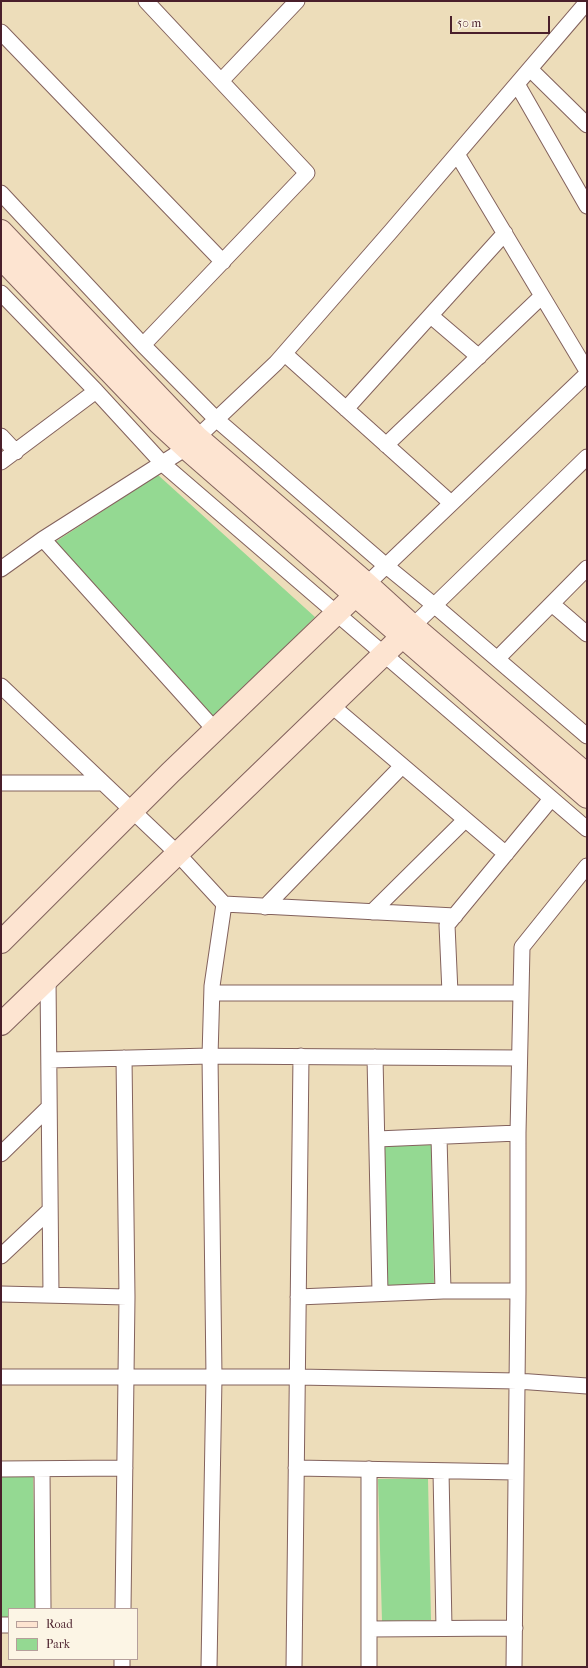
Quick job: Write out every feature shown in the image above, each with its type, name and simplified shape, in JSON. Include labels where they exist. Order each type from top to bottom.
[{"type":"street","points":[[143,345],[307,173],[146,1]]},
{"type":"street","points":[[220,81],[297,1]]},
{"type":"street","points":[[1,569],[42,539],[163,464],[192,443],[285,354],[587,2]]},
{"type":"street","points":[[1,32],[222,262]]},
{"type":"street","points":[[530,69],[587,125]]},
{"type":"street","points":[[518,84],[587,206]]},
{"type":"street","points":[[457,154],[587,371]]},
{"type":"street","points":[[1,193],[143,345],[216,419],[385,565],[587,736]]},
{"type":"street","points":[[1,231],[192,443],[361,589],[587,797]]},
{"type":"street","points":[[346,409],[505,234]]},
{"type":"street","points":[[1,258],[159,423],[192,443]]},
{"type":"street","points":[[1,293],[96,391],[163,464],[383,655],[587,829]]},
{"type":"street","points":[[386,445],[542,296]]},
{"type":"street","points":[[431,316],[479,357]]},
{"type":"street","points":[[285,354],[451,503]]},
{"type":"street","points":[[1,942],[132,811],[385,565],[587,374]]},
{"type":"street","points":[[1,462],[96,391]]},
{"type":"street","points":[[1,436],[16,452]]},
{"type":"street","points":[[1,1024],[587,457]]},
{"type":"street","points":[[42,539],[215,730]]},
{"type":"street","points":[[497,659],[587,568]]},
{"type":"street","points":[[552,604],[587,634]]},
{"type":"street","points":[[407,631],[587,775]]},
{"type":"street","points":[[1,686],[177,853],[224,904],[455,916]]},
{"type":"street","points":[[331,705],[506,854]]},
{"type":"street","points":[[265,907],[402,766]]},
{"type":"street","points":[[1,783],[102,783]]},
{"type":"street","points":[[450,993],[448,925],[551,799]]},
{"type":"street","points":[[372,912],[465,820]]},
{"type":"street","points":[[514,1667],[518,1133],[522,947],[587,866]]},
{"type":"street","points":[[209,1667],[214,1377],[210,1056],[212,993],[224,904]]},
{"type":"street","points":[[48,979],[51,1295]]},
{"type":"street","points":[[212,993],[521,993]]},
{"type":"street","points":[[49,1060],[210,1056],[519,1058]]},
{"type":"street","points":[[294,1667],[300,1056]]},
{"type":"street","points":[[375,1057],[380,1294]]},
{"type":"street","points":[[123,1608],[127,1297],[124,1058]]},
{"type":"street","points":[[1,1154],[49,1107]]},
{"type":"street","points":[[377,1139],[518,1133]]},
{"type":"street","points":[[439,1137],[443,1291]]},
{"type":"street","points":[[1,1256],[50,1210]]},
{"type":"street","points":[[298,1297],[443,1291],[518,1291]]},
{"type":"street","points":[[1,1294],[127,1297]]},
{"type":"street","points":[[1,1377],[214,1377],[517,1381],[587,1386]]},
{"type":"street","points":[[1,1469],[125,1468]]},
{"type":"street","points":[[296,1468],[515,1472]]},
{"type":"street","points":[[42,1469],[43,1608]]},
{"type":"street","points":[[368,1667],[369,1470]]},
{"type":"street","points":[[441,1471],[444,1628]]},
{"type":"street","points":[[369,1629],[515,1628]]},
{"type":"green space","points":[[158,475],[315,617],[213,720],[55,542]]},
{"type":"green space","points":[[431,1145],[434,1285],[386,1286],[383,1146]]},
{"type":"green space","points":[[33,1475],[36,1608],[8,1608],[8,1620],[1,1620],[1,1476]]},
{"type":"green space","points":[[378,1479],[428,1479],[431,1620],[382,1621]]}]
